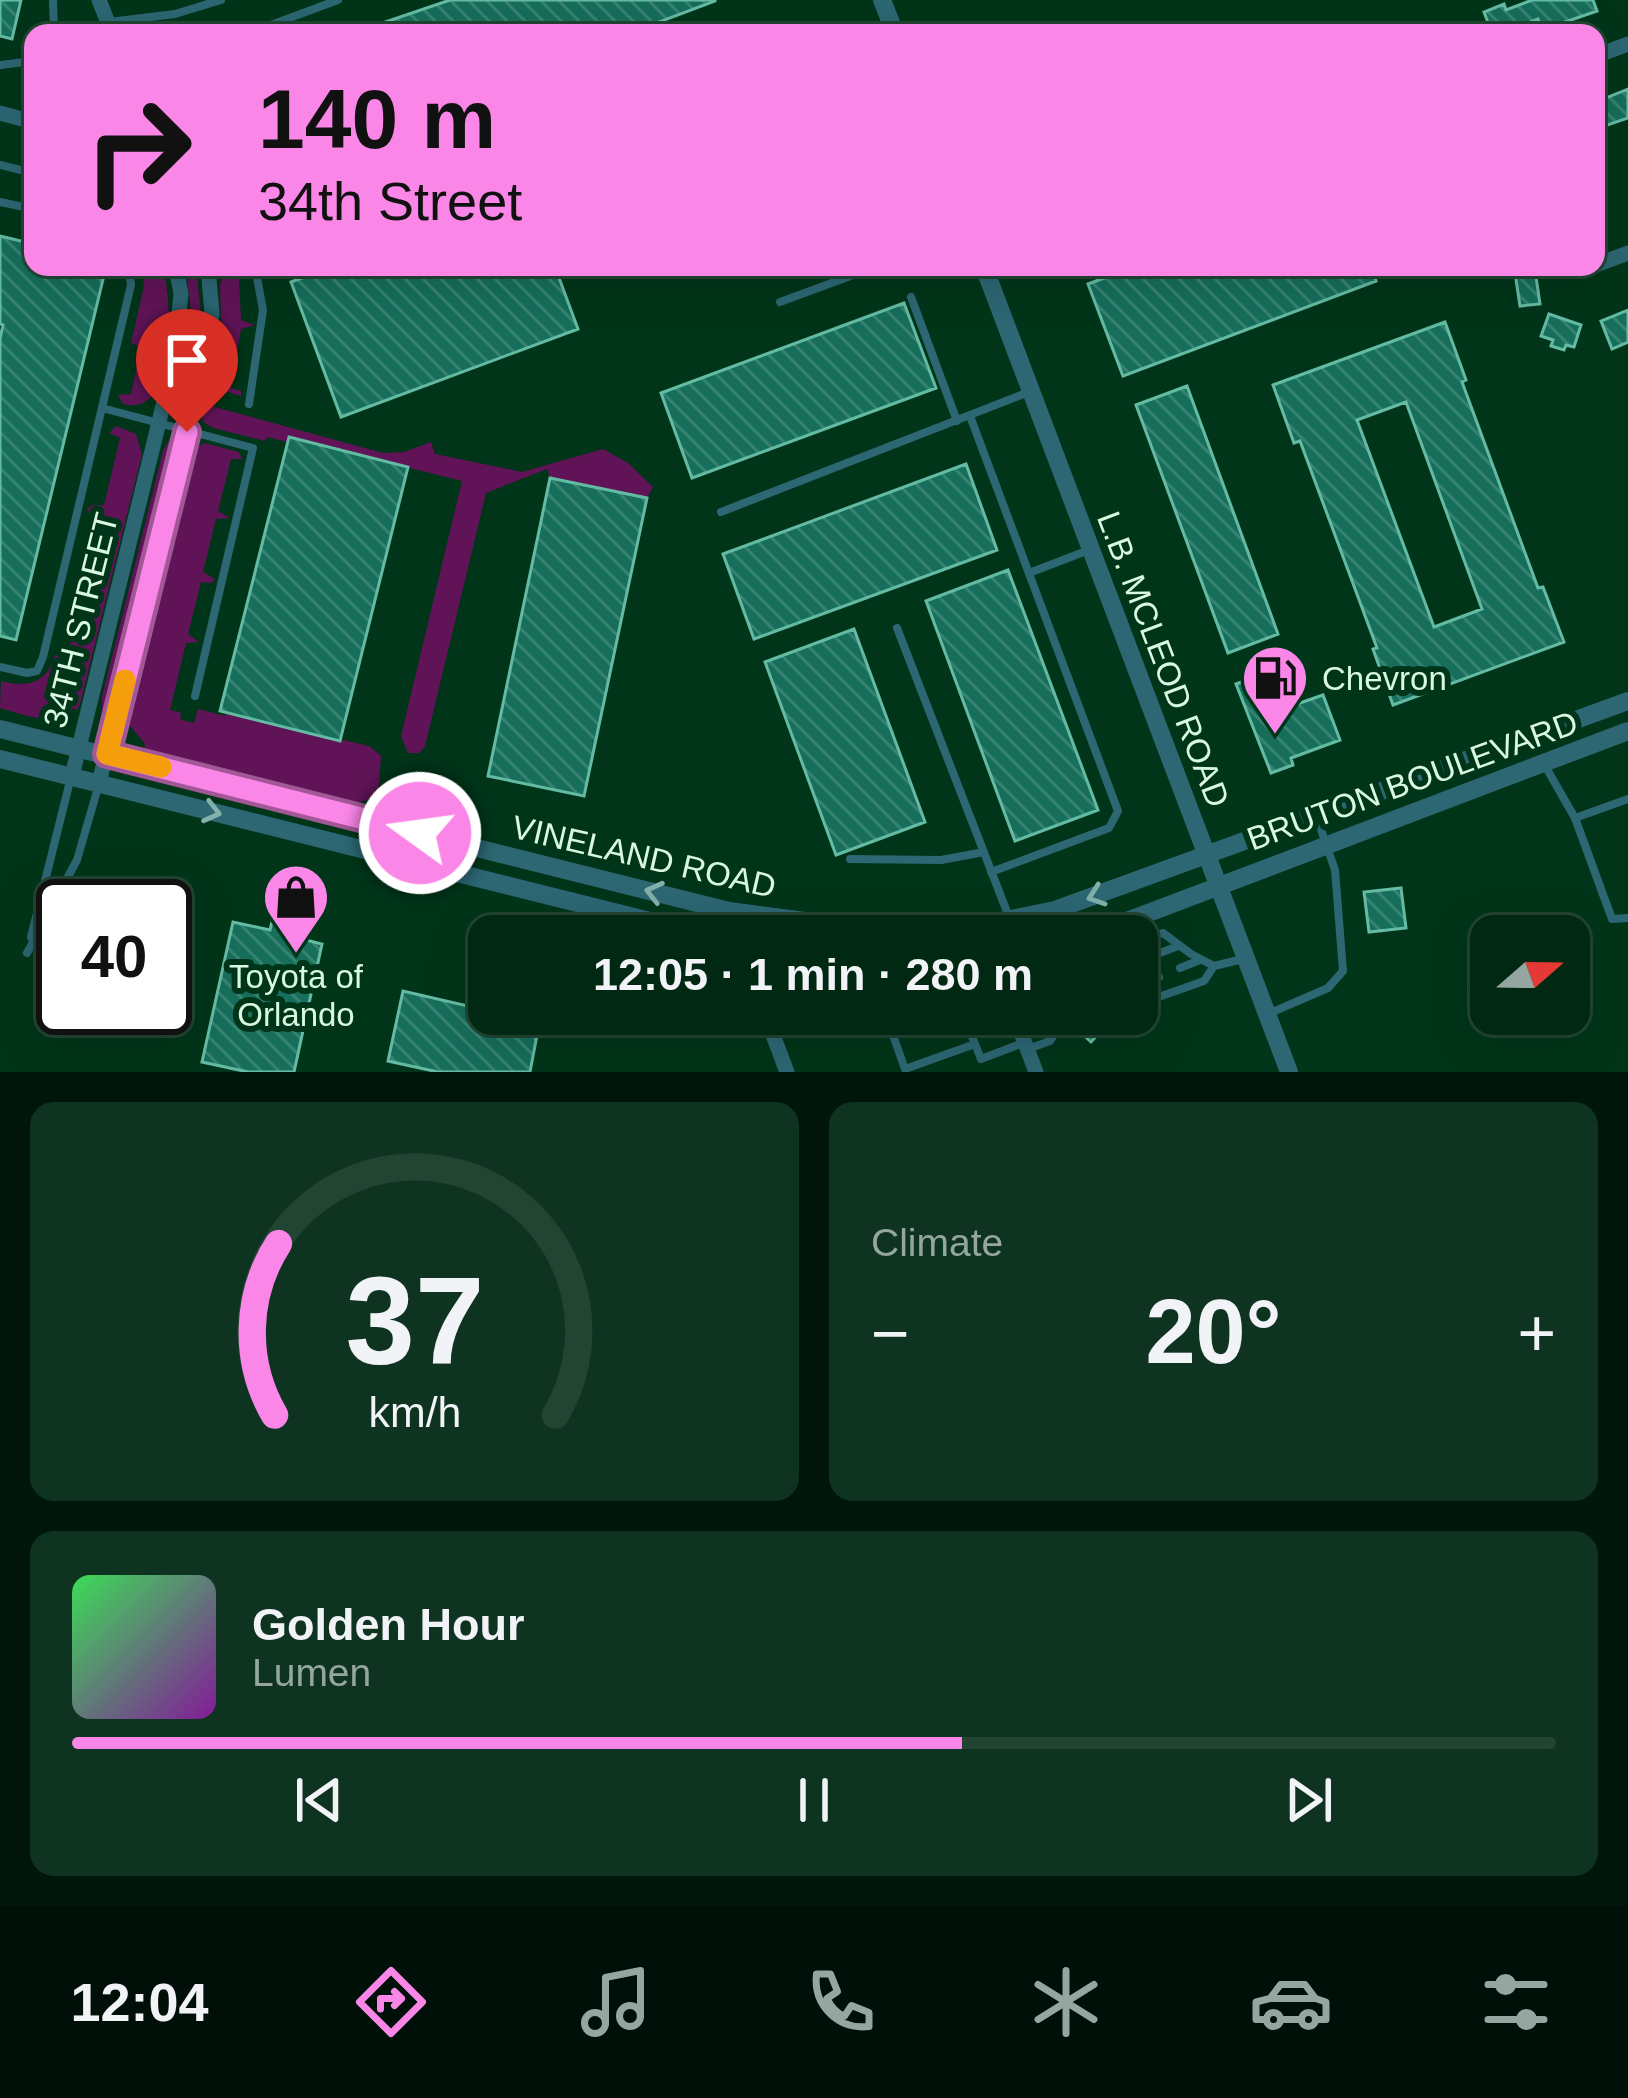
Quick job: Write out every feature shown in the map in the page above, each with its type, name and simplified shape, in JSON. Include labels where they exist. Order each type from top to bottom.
[{"type":"street","name":"34TH STREET","points":[[71,776],[160,424],[181,322],[177,276]]},
{"type":"street","name":"34TH STREET","points":[[99,783],[187,432],[212,314],[210,276]]},
{"type":"street","name":"L.B. MCLEOD ROAD","points":[[987,276],[1289,1072]]},
{"type":"street","name":"BRUTON BOULEVARD","points":[[1207,858],[1628,701]]},
{"type":"street","name":"VINELAND ROAD","points":[[0,729],[739,915]]},
{"type":"street","name":"BRUTON BOULEVARD","points":[[1216,885],[1628,731]]},
{"type":"street","name":"VINELAND ROAD","points":[[0,759],[626,915]]},
{"type":"street","name":"VINELAND ROAD","points":[[1030,915],[1207,858]]},
{"type":"street","points":[[1141,915],[1216,885]]},
{"type":"street","points":[[773,1035],[787,1072]]},
{"type":"street","points":[[1022,1035],[1036,1072]]},
{"type":"lane","points":[[160,0],[167,15]]},
{"type":"lane","points":[[130,24],[221,0]]},
{"type":"lane","points":[[273,24],[338,0]]},
{"type":"lane","points":[[0,667],[27,674],[37,671],[44,657],[130,276]]},
{"type":"lane","points":[[248,404],[263,310],[257,276]]},
{"type":"lane","points":[[781,302],[851,276]]},
{"type":"lane","points":[[911,297],[957,421]]},
{"type":"lane","points":[[722,512],[1031,392]]},
{"type":"lane","points":[[102,408],[253,448],[195,696]]},
{"type":"lane","points":[[970,416],[1118,811],[1108,828],[991,872]]},
{"type":"lane","points":[[1029,573],[1090,549]]},
{"type":"lane","points":[[897,628],[1008,915]]},
{"type":"lane","points":[[1543,763],[1575,818],[1612,919],[1628,919]]},
{"type":"lane","points":[[71,776],[27,953],[77,860],[99,783]]},
{"type":"lane","points":[[1575,818],[1628,799]]},
{"type":"lane","points":[[1267,1014],[1328,988],[1343,971],[1335,870],[1317,817]]},
{"type":"lane","points":[[850,859],[941,860],[984,852]]},
{"type":"lane","points":[[1158,935],[1163,933],[1214,966]]},
{"type":"lane","points":[[1160,952],[1179,945]]},
{"type":"lane","points":[[1158,997],[1204,981],[1214,966],[1245,958]]},
{"type":"lane","points":[[1180,968],[1202,959]]},
{"type":"lane","points":[[892,1035],[902,1071],[975,1044]]},
{"type":"lane","points":[[971,1035],[981,1059],[1050,1041],[1054,1035]]},
{"type":"shaded area","points":[[142,276],[164,276],[167,354],[154,394],[141,404],[123,404],[118,395],[131,394],[141,347],[131,343]]},
{"type":"shaded area","points":[[187,276],[197,276],[202,322],[184,402],[177,412],[175,400],[192,322]]},
{"type":"shaded area","points":[[223,276],[246,276],[239,278],[241,320],[255,325],[241,329],[231,388],[241,391],[241,396],[218,389],[210,379],[221,326]]},
{"type":"shaded area","points":[[205,408],[383,453],[404,452],[431,442],[435,454],[522,472],[603,449],[628,463],[653,487],[647,498],[550,478],[547,469],[486,493],[425,746],[419,753],[408,753],[401,736],[462,481],[289,438],[287,442],[267,437],[265,441],[213,428],[202,421]]},
{"type":"shaded area","points":[[116,426],[136,434],[142,454],[80,704],[77,710],[47,718],[0,708],[1,681],[35,681],[47,672],[55,655],[67,656],[83,590],[72,586],[72,581],[86,580],[100,520],[87,509],[104,505],[120,438],[109,433]]},
{"type":"shaded area","points":[[169,440],[169,464],[110,705],[102,717],[102,697]]},
{"type":"shaded area","points":[[204,443],[239,452],[242,459],[231,459],[218,511],[230,518],[216,519],[203,572],[215,579],[201,582],[188,634],[199,642],[186,643],[170,710],[194,723],[198,709],[369,746],[381,756],[378,796],[358,803],[150,752],[126,721],[192,452]]},
{"type":"building","points":[[0,0],[21,0],[12,39],[0,36]]},
{"type":"building","points":[[450,0],[715,0],[654,24],[379,24]]},
{"type":"building","points":[[1532,0],[1593,0],[1597,11],[1559,24],[1540,24],[1538,19],[1525,24],[1489,24],[1484,12],[1504,4],[1506,10]]},
{"type":"building","points":[[1628,89],[1628,118],[1605,126],[1605,98]]},
{"type":"building","points":[[0,236],[24,242],[24,276],[104,276],[16,640],[0,636]]},
{"type":"building","points":[[307,276],[558,276],[578,329],[341,417],[291,282]]},
{"type":"building","points":[[1110,276],[1374,276],[1376,281],[1123,376],[1088,284]]},
{"type":"building","points":[[1515,276],[1536,276],[1540,304],[1520,306]]},
{"type":"building","points":[[904,303],[936,388],[692,478],[661,393]]},
{"type":"building","points":[[1628,310],[1628,342],[1612,349],[1601,321]]},
{"type":"building","points":[[1549,314],[1581,325],[1574,347],[1551,346],[1553,340],[1541,336]]},
{"type":"building","points":[[1445,322],[1466,380],[1462,382],[1538,588],[1543,587],[1564,642],[1393,705],[1373,649],[1377,648],[1300,441],[1294,443],[1273,385]],"holes":[[[1406,402],[1482,609],[1434,627],[1357,420]]]},
{"type":"building","points":[[1187,386],[1278,634],[1228,653],[1136,405]]},
{"type":"building","points":[[289,437],[408,467],[340,741],[220,711]]},
{"type":"building","points":[[966,464],[997,550],[754,639],[723,554]]},
{"type":"building","points":[[550,478],[647,498],[584,796],[488,776]]},
{"type":"building","points":[[1008,570],[1098,810],[1015,841],[926,601]]},
{"type":"building","points":[[854,629],[925,822],[836,855],[765,662]]},
{"type":"building","points":[[1266,673],[1271,686],[1265,688],[1274,712],[1323,695],[1340,740],[1291,758],[1293,765],[1271,773],[1236,684]]},
{"type":"building","points":[[1401,888],[1406,928],[1369,932],[1364,892]]},
{"type":"building","points":[[274,913],[302,919],[298,938],[322,944],[294,1072],[248,1072],[202,1062],[233,922],[270,930]]},
{"type":"building","points":[[403,991],[468,1006],[468,1035],[537,1035],[530,1072],[438,1072],[388,1061]]},
{"type":"slow traffic","points":[[125,680],[107,754],[161,767]]},
{"type":"place","name":"Chevron","points":[[1275,737]]},
{"type":"place","name":"Toyota of Orlando","points":[[296,956]]},
{"type":"route","points":[[187,432],[107,754],[420,833]]}]
